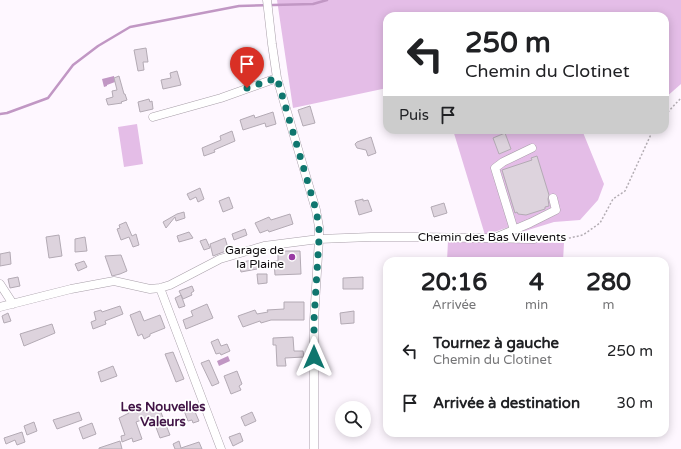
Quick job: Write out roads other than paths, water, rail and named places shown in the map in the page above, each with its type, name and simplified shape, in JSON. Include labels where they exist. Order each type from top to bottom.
[{"type":"street","points":[[267,0],[277,78],[316,210],[319,227],[314,320],[314,449]]},
{"type":"street","points":[[153,117],[221,98],[277,78]]},
{"type":"street","points":[[514,230],[495,168],[503,162],[532,148]]},
{"type":"street","points":[[492,239],[556,210],[553,198]]},
{"type":"street","name":"Chemin des Bas Villevents","points":[[160,288],[170,285],[220,259],[264,246],[319,239],[416,237],[534,239]]},
{"type":"street","points":[[0,307],[71,289],[114,281],[150,289],[160,288],[222,449]]},
{"type":"street","points":[[0,284],[13,304]]},
{"type":"waterway","points":[[0,114],[7,113],[48,98],[73,65],[98,46],[130,27],[239,6],[313,4],[327,0]]},
{"type":"place","name":"Garage de la Plaine","points":[[292,257]]},
{"type":"district","name":"Les Nouvelles Valeurs","points":[[163,414]]}]
